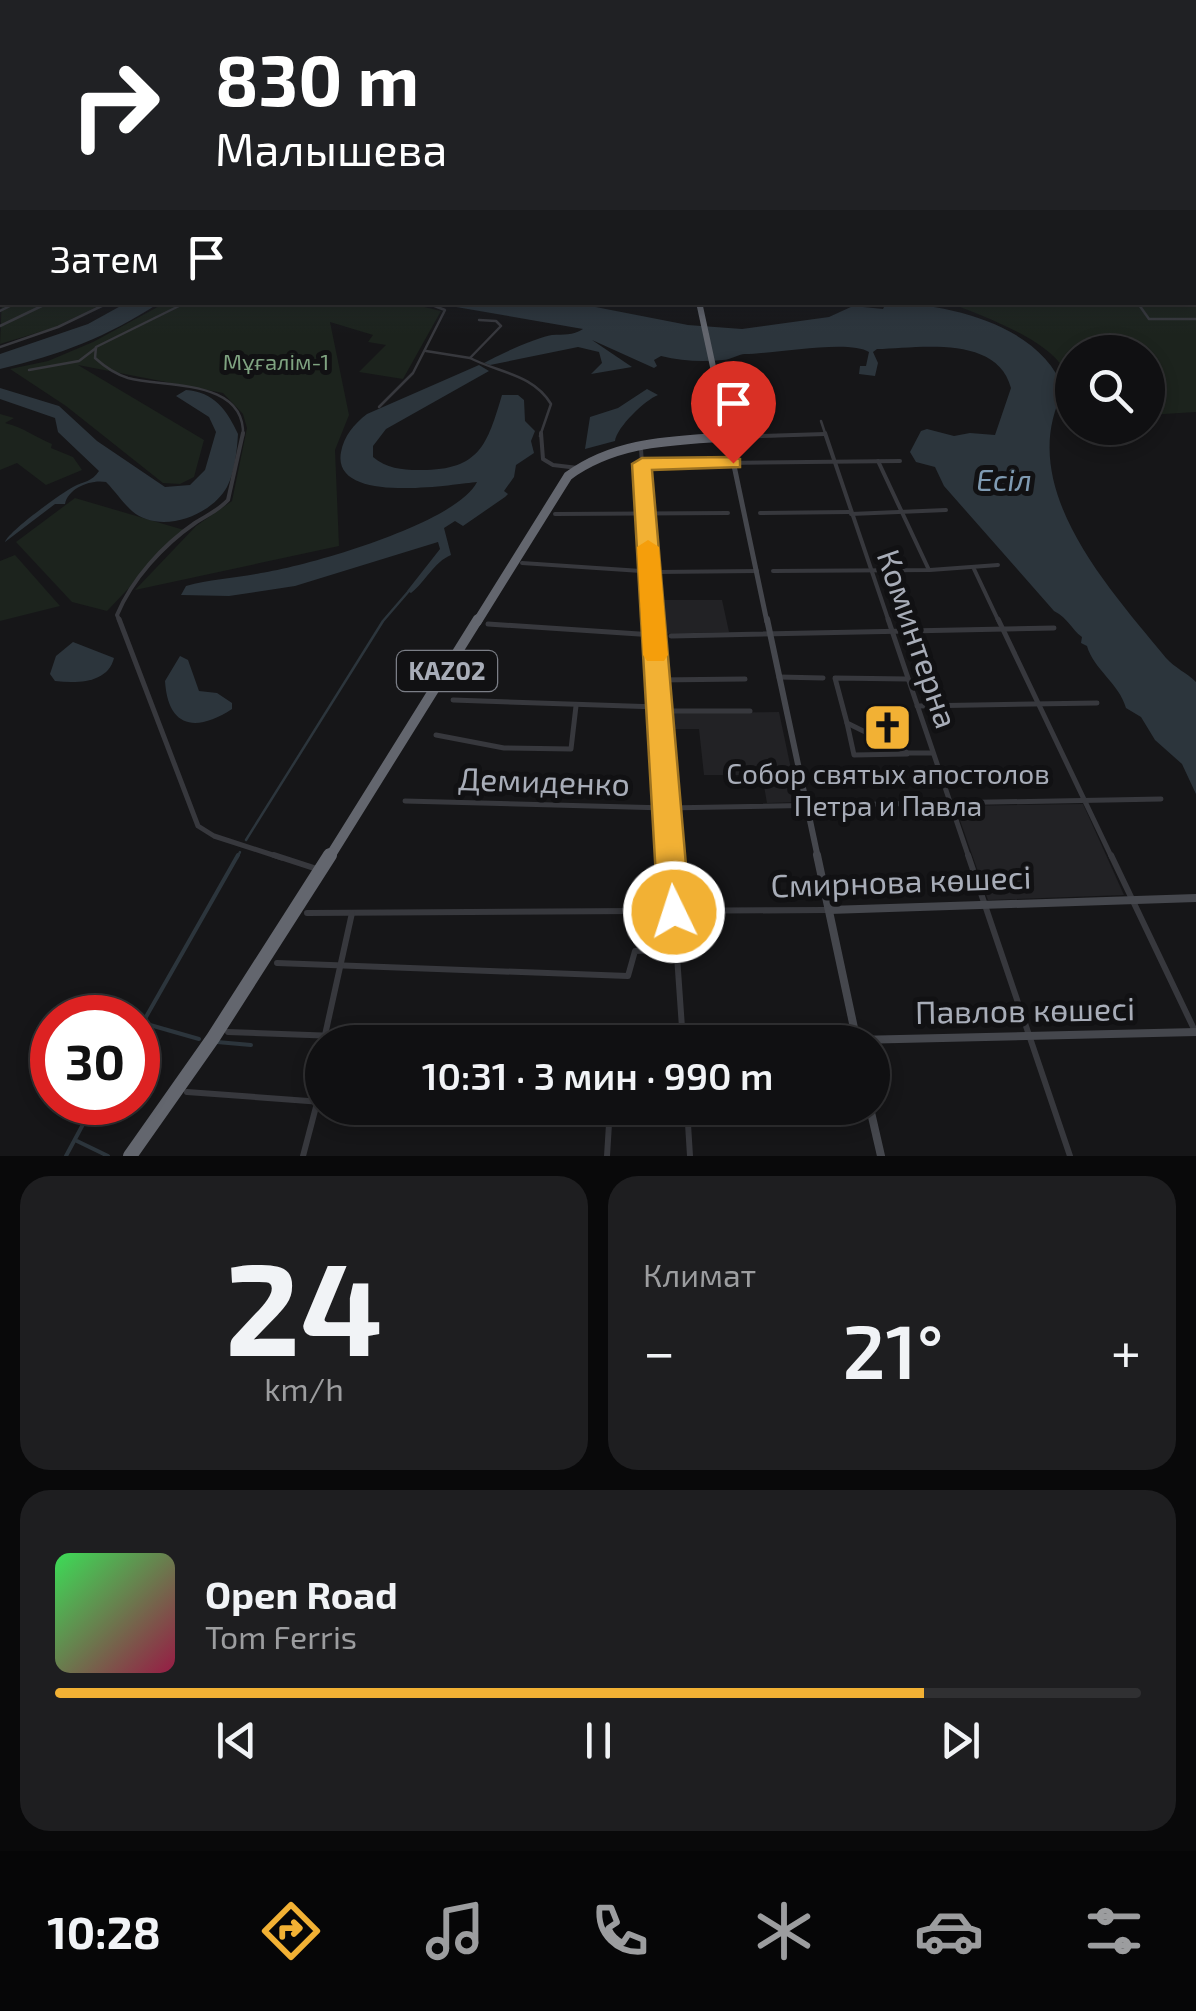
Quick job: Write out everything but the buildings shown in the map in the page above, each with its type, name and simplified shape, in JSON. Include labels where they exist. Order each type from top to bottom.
[{"type":"highway","points":[[575,470],[641,444],[728,437],[699,305]]},
{"type":"highway","name":"KAZ02","points":[[131,1154],[216,1038],[575,470]]},
{"type":"main road","points":[[728,437],[853,1025]]},
{"type":"main road","name":"Смирнова көшесі","points":[[830,910],[1196,898]]},
{"type":"main road","name":"Павлов көшесі","points":[[890,1040],[1196,1033]]},
{"type":"main road","points":[[874,1125],[881,1156]]},
{"type":"street","points":[[0,326],[44,305]]},
{"type":"street","points":[[0,347],[58,327],[104,305]]},
{"type":"street","points":[[29,370],[78,361],[96,347],[180,305]]},
{"type":"street","points":[[378,407],[413,373],[426,351],[445,310],[432,305]]},
{"type":"street","points":[[1138,305],[1149,319],[1196,319]]},
{"type":"street","points":[[470,358],[501,326],[496,321],[480,320]]},
{"type":"street","points":[[96,347],[95,358],[100,364],[134,380],[173,382],[221,395],[240,415],[244,428],[228,500],[178,538],[122,599],[117,615],[198,826],[214,836],[321,870]]},
{"type":"street","points":[[426,351],[470,358],[524,379],[545,392],[551,404],[540,435],[544,459],[575,470]]},
{"type":"street","name":"Коминтерна","points":[[821,420],[832,462],[1070,1156]]},
{"type":"street","points":[[728,437],[824,434]]},
{"type":"street","points":[[641,444],[682,1025]]},
{"type":"street","points":[[642,464],[900,460]]},
{"type":"street","points":[[878,461],[930,570]]},
{"type":"street","points":[[760,513],[946,510]]},
{"type":"street","points":[[554,514],[728,513]]},
{"type":"street","points":[[522,563],[756,571]]},
{"type":"street","points":[[774,571],[974,569],[998,565]]},
{"type":"street","points":[[974,569],[1196,1033]]},
{"type":"street","points":[[488,624],[654,635]]},
{"type":"street","points":[[672,636],[1054,628]]},
{"type":"street","points":[[779,677],[823,678]]},
{"type":"street","points":[[906,678],[836,678],[854,755],[932,753]]},
{"type":"street","points":[[657,680],[745,679]]},
{"type":"street","points":[[453,700],[750,710]]},
{"type":"street","points":[[916,706],[1097,703]]},
{"type":"street","points":[[436,735],[504,748],[572,749],[576,704]]},
{"type":"street","points":[[847,723],[908,753]]},
{"type":"street","name":"Демиденко","points":[[405,801],[666,808],[1161,798]]},
{"type":"street","name":"Смирнова көшесі","points":[[307,913],[830,910]]},
{"type":"street","points":[[328,1025],[352,913]]},
{"type":"street","points":[[277,962],[628,976],[638,950],[676,949]]},
{"type":"street","points":[[216,1038],[305,1037]]},
{"type":"street","points":[[187,1092],[305,1100]]},
{"type":"street","points":[[303,1156],[313,1125]]},
{"type":"street","points":[[608,1156],[610,1125]]},
{"type":"street","points":[[688,1125],[690,1156]]},
{"type":"shaded area","points":[[655,600],[722,600],[729,632],[658,634]]},
{"type":"shaded area","points":[[779,712],[798,802],[767,803],[762,775],[704,775],[699,729],[665,729],[664,713]]},
{"type":"shaded area","points":[[1083,804],[1124,895],[988,900],[955,806]]},
{"type":"green space","points":[[2,305],[101,305],[53,328],[0,344]]},
{"type":"green space","name":"Мұғалім-1","points":[[161,305],[416,305],[441,311],[403,379],[359,372],[386,345],[368,342],[373,335],[330,322],[349,415],[335,450],[339,546],[135,590],[196,526],[232,501],[247,428],[243,414],[223,393],[78,365],[204,440],[194,477],[180,484],[163,483],[66,406],[10,369],[48,361]]},
{"type":"green space","points":[[955,305],[1196,305],[1196,412],[1165,414],[1165,335],[1055,335],[1055,358],[1028,338]]},
{"type":"green space","points":[[0,414],[14,418],[5,423],[73,457],[82,470],[46,485],[17,463],[0,470]]},
{"type":"green space","points":[[75,498],[184,530],[107,611],[72,602],[16,542]]},
{"type":"green space","points":[[15,555],[60,606],[0,621],[0,561]]},
{"type":"water","points":[[122,305],[156,305],[82,344],[0,369],[0,354],[88,324]]},
{"type":"water","name":"Есіл","points":[[445,305],[585,305],[688,325],[742,329],[829,317],[853,306],[883,309],[885,305],[920,305],[990,322],[1035,349],[1055,374],[1050,463],[1059,499],[1074,534],[1143,630],[1170,662],[1196,682],[1196,794],[1182,764],[1155,740],[1141,717],[1126,708],[1087,646],[1081,643],[1082,637],[1054,611],[944,486],[935,467],[916,462],[910,452],[921,431],[927,429],[954,436],[995,435],[1011,388],[1003,371],[990,359],[954,348],[877,349],[873,352],[878,363],[875,376],[859,374],[860,366],[866,366],[869,352],[828,347],[742,354],[715,361],[661,356],[654,360],[654,368],[592,340],[632,367],[591,374],[602,363],[599,352],[578,347],[484,363],[529,342],[583,329]]},
{"type":"water","points":[[479,365],[489,371],[386,429],[373,446],[373,457],[394,468],[455,466],[478,452],[502,395],[518,395],[524,400],[525,421],[535,431],[531,441],[534,453],[516,465],[514,477],[504,491],[508,494],[463,526],[455,521],[444,528],[451,555],[411,593],[407,591],[440,549],[438,542],[295,586],[229,596],[181,595],[186,586],[283,569],[345,552],[412,527],[464,497],[477,482],[397,488],[355,480],[343,469],[341,452],[350,431],[367,414]]},
{"type":"water","points":[[0,388],[59,406],[97,441],[165,487],[190,485],[205,470],[216,432],[209,417],[176,396],[186,390],[204,394],[224,410],[238,434],[230,481],[209,506],[170,522],[143,518],[106,482],[87,483],[75,489],[65,504],[55,504],[5,542],[36,513],[99,471],[58,432],[55,418],[0,399]]},
{"type":"water","points":[[647,389],[658,395],[632,415],[615,441],[585,449],[590,417],[618,408]]},
{"type":"water","points":[[73,642],[114,658],[111,666],[92,680],[55,681],[50,674],[56,656]]},
{"type":"water","points":[[180,656],[188,660],[199,691],[217,693],[232,703],[232,709],[196,723],[178,717],[167,697],[165,681]]},
{"type":"waterway","points":[[246,840],[383,621],[408,592]]},
{"type":"waterway","points":[[237,858],[240,852]]},
{"type":"waterway","points":[[158,995],[238,855]]},
{"type":"waterway","points":[[160,1028],[199,1039]]},
{"type":"waterway","points":[[217,1042],[251,1045]]},
{"type":"waterway","points":[[66,1156],[83,1125]]},
{"type":"waterway","points":[[77,1141],[108,1156]]},
{"type":"slow traffic","points":[[648,547],[656,655]]},
{"type":"place","name":"Собор святых апостолов Петра и Павла","points":[[888,727]]},
{"type":"route","points":[[674,912],[642,464],[733,463]]}]
